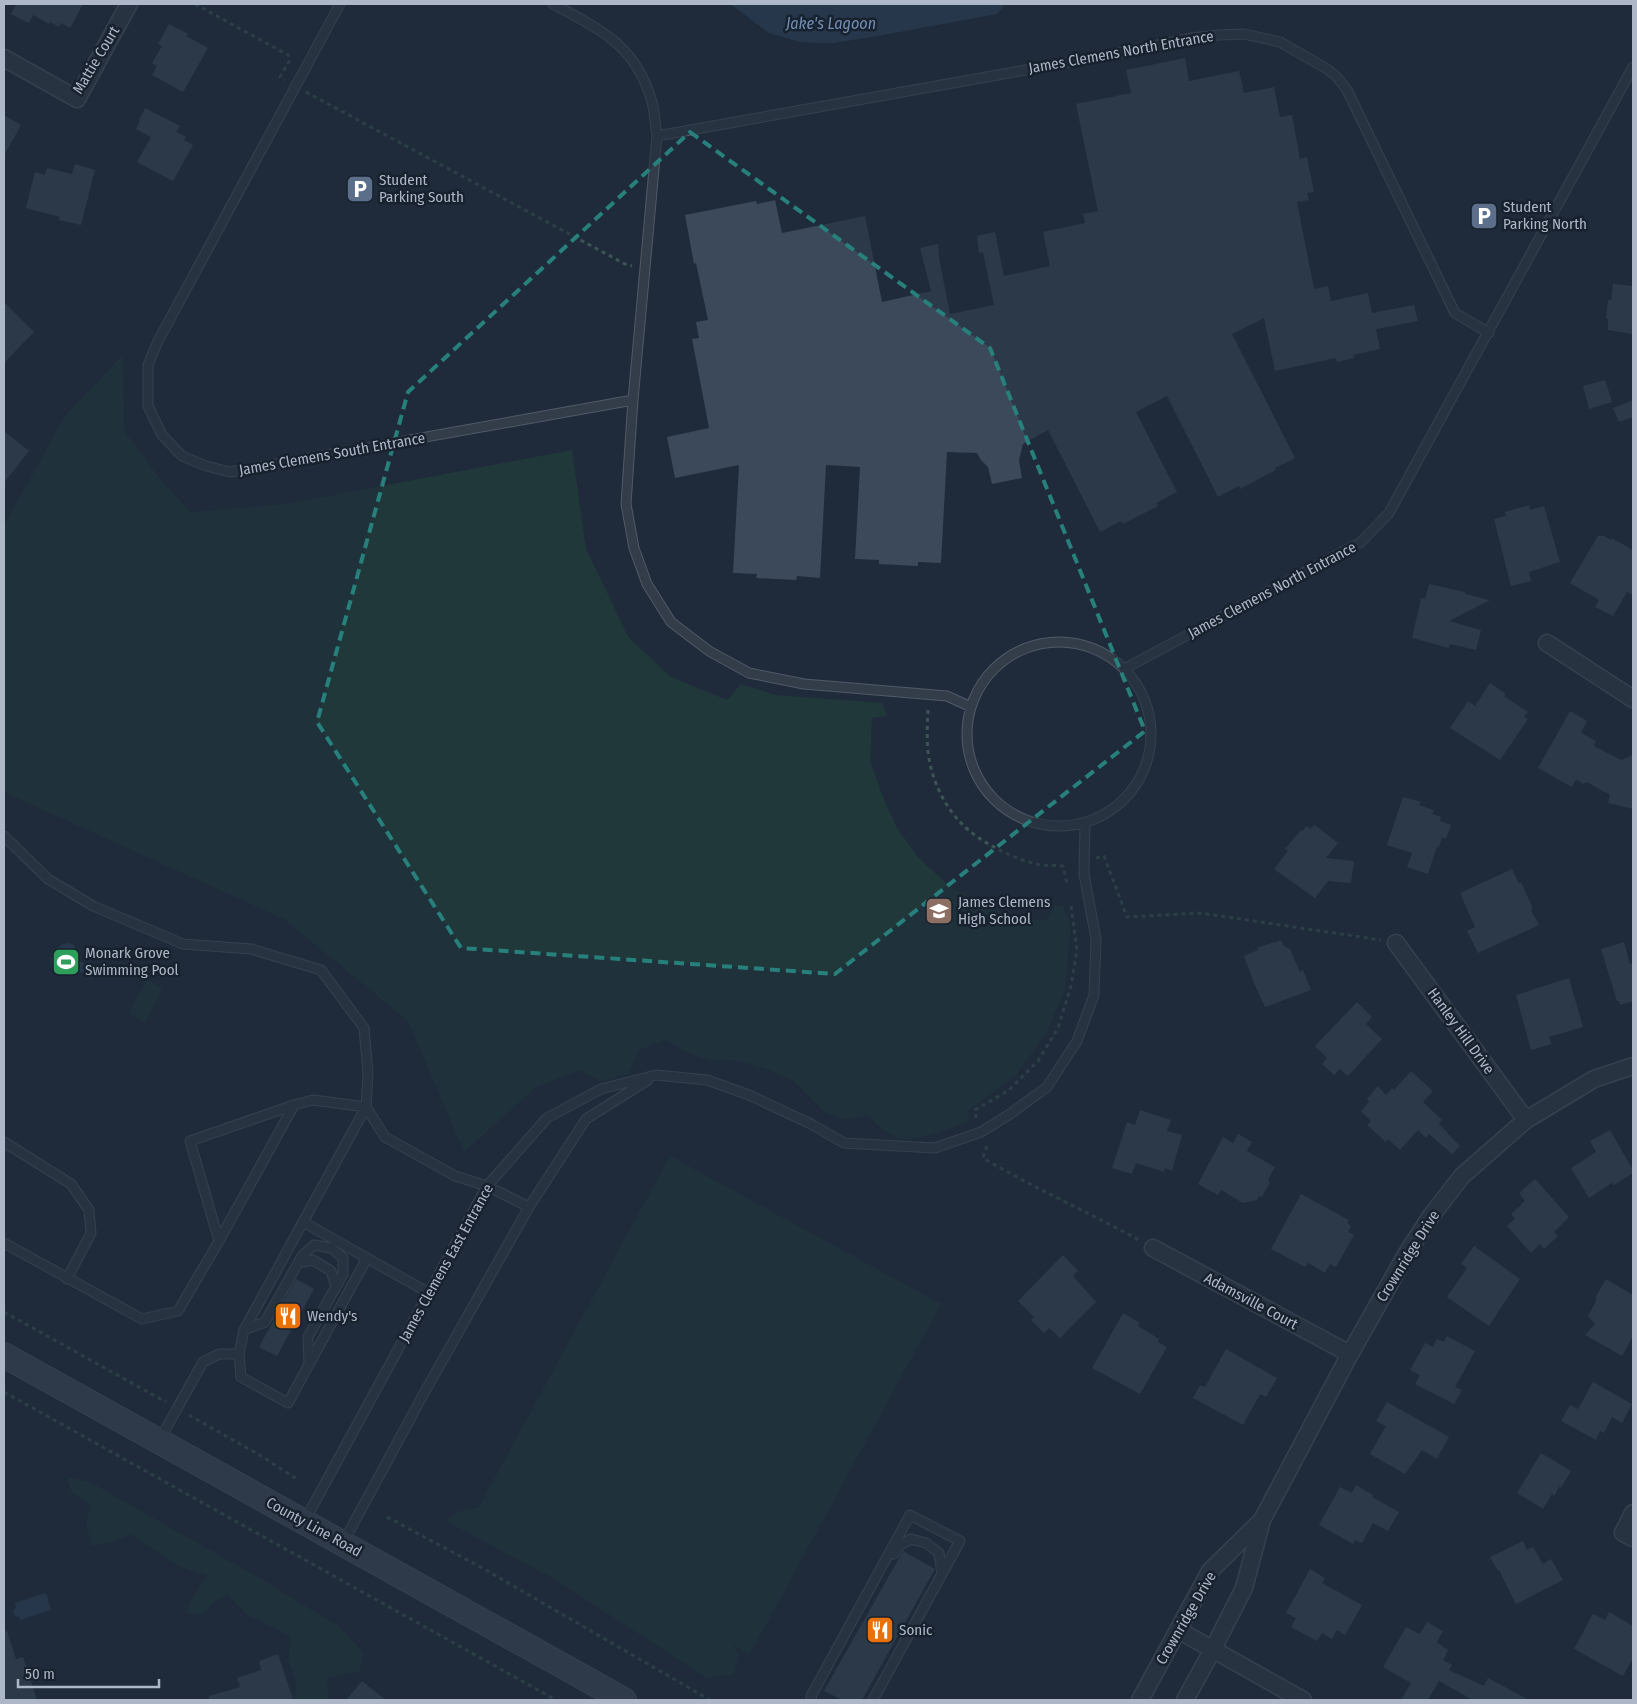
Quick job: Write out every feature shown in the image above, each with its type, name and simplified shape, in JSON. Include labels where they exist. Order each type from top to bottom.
[{"type":"main road","name":"County Line Road","points":[[4,1355],[624,1700]]},
{"type":"street","name":"Mattie Court","points":[[4,58],[77,99],[129,4]]},
{"type":"street","points":[[1547,643],[1633,699]]},
{"type":"street","name":"Hanley Hill Drive","points":[[1396,942],[1526,1120]]},
{"type":"street","name":"Crownridge Drive","points":[[1185,1700],[1244,1588],[1262,1520],[1350,1354],[1407,1253],[1431,1216],[1462,1176],[1526,1120],[1594,1079],[1633,1066]]},
{"type":"street","name":"Adamsville Court","points":[[1153,1248],[1350,1354]]},
{"type":"street","points":[[1633,1514],[1623,1533],[1633,1538]]},
{"type":"street","name":"Crownridge Drive","points":[[1140,1700],[1210,1571],[1262,1520]]},
{"type":"street","points":[[1178,1630],[1303,1700]]},
{"type":"lane","name":"James Clemens South Entrance","points":[[340,4],[162,335],[148,365],[148,406],[162,435],[182,456],[206,466],[230,472],[633,400]]},
{"type":"lane","points":[[553,4],[597,28],[622,46],[640,70],[652,103],[657,136],[633,400],[626,504],[634,548],[647,584],[671,622],[709,652],[749,673],[804,684],[947,696],[970,707]]},
{"type":"lane","name":"James Clemens North Entrance","points":[[657,136],[1109,55],[1192,38],[1244,34],[1280,42],[1327,68],[1347,90],[1455,313],[1489,333]]},
{"type":"lane","name":"James Clemens North Entrance","points":[[1124,668],[1361,542],[1390,514],[1633,67]]},
{"type":"lane","points":[[1068,642],[1099,650],[1124,668],[1143,695],[1151,725],[1149,757],[1136,786],[1114,809],[1085,824],[1057,827],[1028,822],[1004,809],[984,789],[971,763],[966,735],[970,707],[985,679],[1008,657],[1037,644],[1068,642]]},
{"type":"lane","name":"James Clemens East Entrance","points":[[304,1522],[487,1186],[547,1118],[601,1089],[656,1075],[707,1080],[749,1095],[811,1124],[844,1143],[935,1148],[981,1132],[1010,1114],[1047,1086],[1077,1041],[1094,995],[1096,939],[1084,874],[1085,824]]},
{"type":"lane","points":[[4,836],[48,879],[93,906],[183,944],[250,949],[321,970],[364,1028],[368,1073],[366,1107],[244,1330],[239,1354],[242,1377],[288,1403],[367,1258]]},
{"type":"lane","points":[[343,1543],[529,1206],[586,1119],[656,1075]]},
{"type":"lane","points":[[219,1241],[190,1141],[313,1100],[366,1107]]},
{"type":"lane","points":[[4,1243],[142,1319],[178,1311],[294,1105]]},
{"type":"lane","points":[[366,1107],[385,1137],[455,1176],[487,1186],[529,1206]]},
{"type":"lane","points":[[4,1142],[71,1184],[89,1210],[92,1233],[67,1279]]},
{"type":"lane","points":[[303,1222],[429,1293]]},
{"type":"lane","points":[[244,1330],[264,1322],[302,1256],[314,1245],[331,1248],[343,1258],[343,1274],[308,1337],[309,1364]]},
{"type":"lane","points":[[298,1262],[313,1260],[331,1271],[336,1287]]},
{"type":"lane","points":[[159,1441],[203,1362],[219,1354],[239,1354]]},
{"type":"lane","points":[[812,1700],[811,1696],[910,1515],[960,1542],[873,1700]]},
{"type":"lane","points":[[853,1619],[868,1604],[899,1546],[911,1539],[926,1543],[939,1553],[942,1574]]},
{"type":"path","points":[[195,4],[288,56],[290,60],[280,77],[286,81]]},
{"type":"path","points":[[304,91],[625,264],[632,266]]},
{"type":"path","points":[[928,710],[927,738],[930,767],[944,802],[963,825],[983,840],[1008,853],[1041,865],[1063,866],[1067,884]]},
{"type":"path","points":[[1096,858],[1104,856],[1127,917],[1200,914],[1396,942]]},
{"type":"path","points":[[976,1118],[975,1110],[1009,1090],[1038,1061],[1058,1028],[1071,986],[1077,950],[1071,906]]},
{"type":"path","points":[[987,1146],[983,1158],[1010,1174],[1093,1215],[1153,1248]]},
{"type":"path","points":[[4,1312],[263,1457],[298,1480]]},
{"type":"path","points":[[4,1392],[556,1700]]},
{"type":"path","points":[[387,1518],[486,1570],[710,1700]]},
{"type":"highlighted area","points":[[690,132],[990,348],[1145,731],[835,974],[461,948],[317,722],[408,392]]},
{"type":"green space","points":[[122,356],[125,432],[157,475],[190,512],[286,504],[572,450],[586,549],[629,638],[671,677],[727,700],[741,684],[776,695],[882,703],[887,716],[872,718],[870,761],[884,800],[897,828],[918,857],[947,884],[972,899],[1020,920],[1046,920],[1055,905],[1063,906],[1071,925],[1065,990],[1046,1033],[1017,1074],[968,1111],[969,1121],[933,1134],[904,1139],[889,1134],[868,1116],[844,1119],[826,1113],[794,1081],[767,1069],[739,1061],[710,1060],[691,1054],[665,1040],[638,1050],[629,1074],[600,1081],[580,1070],[536,1087],[464,1152],[408,1021],[284,919],[4,792],[4,526],[65,416]]},
{"type":"green space","points":[[147,980],[163,988],[145,1022],[129,1013]]},
{"type":"green space","points":[[670,1156],[941,1304],[750,1654],[733,1645],[739,1655],[734,1674],[707,1678],[556,1580],[446,1521],[457,1512],[479,1507]]},
{"type":"green space","points":[[66,1477],[90,1482],[259,1578],[338,1626],[363,1652],[360,1671],[327,1678],[329,1700],[295,1700],[296,1681],[288,1659],[291,1637],[247,1614],[228,1595],[214,1602],[203,1614],[186,1613],[191,1600],[208,1575],[180,1567],[131,1534],[112,1542],[92,1546],[86,1524],[91,1505],[72,1493]]},
{"type":"water","name":"Jake's Lagoon","points":[[730,4],[1004,4],[997,14],[872,37],[833,43],[816,43],[800,42],[769,33]]},
{"type":"water","name":"Monark Grove Swimming Pool","points":[[68,943],[74,945],[78,960],[94,969],[93,976],[90,979],[77,970],[61,973],[52,967],[51,961],[54,950]]},
{"type":"water","points":[[46,1593],[51,1610],[20,1620],[19,1616],[15,1617],[13,1610],[16,1608],[15,1603]]},
{"type":"building","points":[[13,4],[83,4],[70,28],[61,23],[59,27],[50,22],[49,24],[33,15],[29,23],[11,14],[16,5]]},
{"type":"building","points":[[169,24],[208,48],[183,92],[152,75],[157,66],[152,63],[162,46],[158,44]]},
{"type":"building","points":[[1185,58],[1189,81],[1239,71],[1244,93],[1274,87],[1280,117],[1292,115],[1300,159],[1307,157],[1314,192],[1307,193],[1309,200],[1297,202],[1314,289],[1328,286],[1331,301],[1368,293],[1372,313],[1414,305],[1418,321],[1376,329],[1380,349],[1353,355],[1354,358],[1337,362],[1336,358],[1275,371],[1264,318],[1232,334],[1295,458],[1240,489],[1239,486],[1218,497],[1167,396],[1136,412],[1177,492],[1156,503],[1158,506],[1123,524],[1121,521],[1100,532],[1048,430],[1023,444],[1019,460],[1022,478],[992,484],[988,467],[977,453],[947,452],[941,563],[918,562],[918,566],[879,564],[879,560],[855,559],[860,467],[826,465],[820,578],[797,576],[796,580],[756,578],[757,574],[733,573],[739,465],[675,478],[667,437],[709,428],[692,339],[699,338],[696,322],[708,320],[696,263],[694,264],[685,215],[756,201],[757,204],[775,200],[782,233],[865,216],[882,302],[931,291],[920,248],[938,244],[950,314],[994,305],[983,252],[979,253],[977,236],[995,232],[1004,276],[1050,266],[1043,232],[1085,223],[1083,214],[1098,211],[1076,104],[1131,93],[1126,70]]},
{"type":"building","points":[[145,108],[180,126],[176,132],[186,137],[184,140],[193,145],[173,181],[137,162],[151,137],[136,129]]},
{"type":"building","points":[[4,115],[21,125],[4,156]]},
{"type":"building","points":[[75,164],[95,170],[81,225],[59,220],[60,217],[26,208],[35,172],[45,175],[47,168],[72,174]]},
{"type":"building","points":[[1613,284],[1633,286],[1633,334],[1608,330],[1608,319],[1606,318],[1608,300],[1611,300]]},
{"type":"building","points":[[4,302],[34,332],[4,363]]},
{"type":"building","points":[[1605,380],[1612,402],[1589,409],[1583,386]]},
{"type":"building","points":[[1633,400],[1633,417],[1619,422],[1613,408]]},
{"type":"building","points":[[4,431],[29,451],[4,483]]},
{"type":"building","points":[[1529,505],[1530,510],[1544,506],[1560,562],[1529,572],[1531,581],[1511,586],[1494,519],[1506,516],[1505,512]]},
{"type":"building","points":[[1598,536],[1604,536],[1611,540],[1612,538],[1633,550],[1633,595],[1627,592],[1613,616],[1595,607],[1599,600],[1570,583]]},
{"type":"building","points":[[1429,584],[1490,600],[1449,621],[1481,630],[1476,650],[1450,644],[1449,648],[1412,638],[1421,598],[1425,599]]},
{"type":"building","points":[[1490,683],[1506,694],[1504,696],[1528,712],[1524,717],[1528,719],[1500,760],[1450,728],[1468,701],[1475,706]]},
{"type":"building","points":[[1570,711],[1587,721],[1581,733],[1596,741],[1594,746],[1621,760],[1633,755],[1633,809],[1608,803],[1610,795],[1587,782],[1583,784],[1576,779],[1572,787],[1538,768]]},
{"type":"building","points":[[1403,797],[1421,802],[1419,805],[1434,810],[1432,814],[1441,817],[1440,821],[1451,825],[1446,839],[1442,837],[1439,847],[1437,846],[1428,874],[1407,867],[1412,853],[1387,845]]},
{"type":"building","points":[[1315,825],[1338,843],[1326,858],[1354,861],[1351,883],[1328,881],[1315,898],[1274,869],[1288,851],[1285,849],[1301,830],[1303,831],[1306,826],[1311,829]]},
{"type":"building","points":[[1512,869],[1519,884],[1521,882],[1533,909],[1531,910],[1539,925],[1478,953],[1467,931],[1475,927],[1460,893]]},
{"type":"building","points":[[1281,940],[1284,946],[1290,949],[1300,972],[1303,970],[1311,990],[1265,1007],[1244,956],[1258,950],[1257,948]]},
{"type":"building","points":[[1624,942],[1630,964],[1633,963],[1633,1001],[1620,1005],[1619,1001],[1617,1001],[1601,949]]},
{"type":"building","points":[[1569,978],[1583,1027],[1549,1037],[1552,1044],[1531,1050],[1516,995]]},
{"type":"building","points":[[1357,1002],[1372,1017],[1366,1024],[1382,1039],[1348,1076],[1340,1069],[1334,1075],[1322,1064],[1327,1058],[1315,1046]]},
{"type":"building","points":[[1411,1071],[1433,1091],[1423,1102],[1442,1120],[1439,1124],[1460,1146],[1452,1154],[1429,1134],[1426,1138],[1418,1130],[1400,1150],[1388,1139],[1386,1142],[1367,1125],[1371,1121],[1361,1111],[1369,1102],[1367,1099],[1378,1086],[1386,1095],[1392,1088],[1394,1090]]},
{"type":"building","points":[[1140,1110],[1171,1120],[1167,1131],[1182,1135],[1172,1171],[1165,1168],[1164,1172],[1136,1163],[1132,1174],[1112,1168],[1127,1122],[1135,1125]]},
{"type":"building","points":[[1610,1130],[1633,1173],[1614,1185],[1612,1183],[1589,1198],[1571,1168],[1596,1152],[1590,1141]]},
{"type":"building","points":[[1238,1134],[1252,1142],[1247,1151],[1275,1167],[1262,1197],[1259,1196],[1257,1200],[1243,1203],[1221,1190],[1218,1195],[1198,1184],[1223,1137],[1233,1143]]},
{"type":"building","points":[[1535,1179],[1569,1217],[1554,1232],[1558,1236],[1544,1249],[1540,1244],[1531,1253],[1507,1226],[1515,1219],[1511,1214],[1525,1201],[1519,1193]]},
{"type":"building","points":[[1301,1194],[1349,1220],[1347,1223],[1351,1226],[1348,1232],[1354,1235],[1336,1267],[1330,1264],[1325,1273],[1308,1263],[1305,1267],[1271,1249]]},
{"type":"building","points":[[1474,1246],[1520,1279],[1489,1326],[1447,1297],[1467,1268],[1461,1264]]},
{"type":"building","points":[[1063,1255],[1078,1271],[1073,1276],[1096,1302],[1060,1338],[1049,1328],[1044,1333],[1031,1320],[1034,1317],[1018,1301]]},
{"type":"building","name":"Wendy's","points":[[296,1279],[314,1289],[277,1356],[259,1347]]},
{"type":"building","points":[[1606,1279],[1633,1295],[1633,1336],[1622,1356],[1585,1335],[1595,1324],[1588,1316],[1597,1299],[1595,1298]]},
{"type":"building","points":[[1123,1313],[1140,1323],[1138,1326],[1159,1339],[1158,1342],[1167,1347],[1140,1394],[1092,1368]]},
{"type":"building","points":[[1447,1336],[1475,1351],[1455,1387],[1462,1390],[1454,1404],[1415,1384],[1420,1375],[1410,1370],[1425,1343],[1433,1347],[1437,1339],[1444,1342]]},
{"type":"building","points":[[1226,1349],[1277,1378],[1266,1397],[1260,1394],[1243,1425],[1193,1398],[1200,1385],[1205,1387]]},
{"type":"building","points":[[1593,1382],[1632,1404],[1622,1423],[1612,1417],[1604,1433],[1600,1431],[1596,1440],[1561,1421],[1570,1405],[1578,1409]]},
{"type":"building","points":[[1387,1402],[1449,1437],[1437,1459],[1422,1450],[1405,1474],[1370,1454],[1386,1426],[1376,1421]]},
{"type":"building","points":[[1541,1453],[1571,1471],[1561,1488],[1560,1486],[1554,1496],[1552,1494],[1543,1509],[1517,1493]]},
{"type":"building","points":[[1356,1485],[1373,1495],[1372,1497],[1399,1512],[1388,1531],[1373,1523],[1362,1543],[1355,1540],[1353,1544],[1319,1525],[1340,1487],[1352,1493]]},
{"type":"building","points":[[1523,1541],[1527,1550],[1533,1547],[1543,1564],[1551,1559],[1563,1580],[1516,1604],[1499,1570],[1490,1557]]},
{"type":"building","name":"Sonic","points":[[903,1551],[935,1569],[862,1700],[842,1700],[824,1691]]},
{"type":"building","points":[[1310,1569],[1325,1578],[1322,1583],[1362,1605],[1345,1635],[1337,1630],[1332,1639],[1322,1633],[1317,1641],[1291,1627],[1296,1618],[1286,1613]]},
{"type":"building","points":[[1609,1612],[1633,1626],[1633,1658],[1623,1676],[1574,1649],[1593,1614],[1605,1620]]},
{"type":"building","points":[[1427,1622],[1443,1631],[1437,1642],[1448,1650],[1443,1660],[1452,1665],[1449,1670],[1484,1686],[1488,1678],[1529,1700],[1473,1700],[1439,1681],[1428,1700],[1401,1700],[1411,1683],[1383,1667],[1406,1627],[1420,1634]]},
{"type":"building","points":[[7,1631],[16,1659],[23,1657],[37,1700],[4,1700],[4,1632]]},
{"type":"building","points":[[278,1654],[293,1700],[209,1700],[209,1696],[240,1687],[237,1678],[261,1670],[259,1661]]},
{"type":"building","points":[[362,1681],[386,1700],[346,1700]]},
{"type":"place","name":"Student Parking South","points":[[360,189]]},
{"type":"place","name":"Student Parking North","points":[[1484,216]]},
{"type":"place","name":"James Clemens High School","points":[[939,911]]},
{"type":"place","name":"Monark Grove Swimming Pool","points":[[66,962]]},
{"type":"place","name":"Wendy's","points":[[288,1316]]},
{"type":"place","name":"Sonic","points":[[880,1630]]}]
